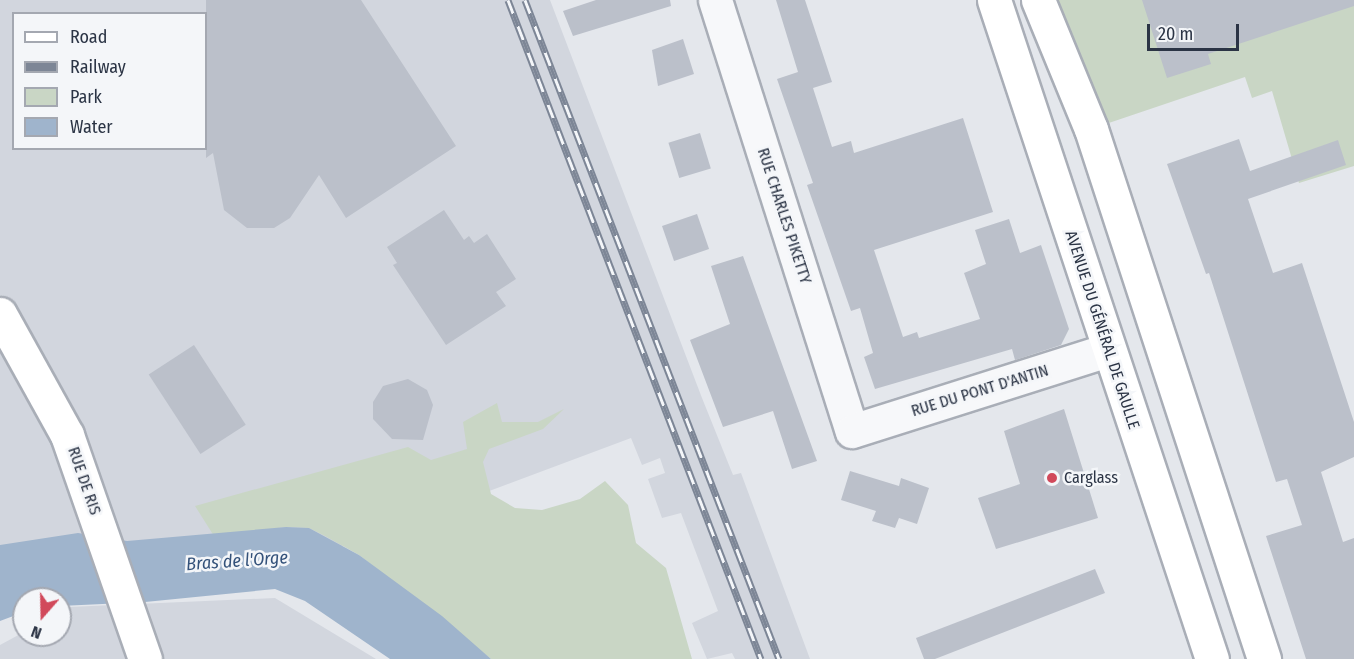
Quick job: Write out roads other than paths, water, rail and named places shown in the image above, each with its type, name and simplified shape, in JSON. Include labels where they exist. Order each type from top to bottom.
[{"type":"main road","name":"AVENUE DU GÉNÉRAL DE GAULLE","points":[[994,0],[1108,351],[1212,659]]},
{"type":"main road","points":[[1038,0],[1091,129],[1264,659]]},
{"type":"main road","name":"RUE DE RIS","points":[[0,314],[55,407],[129,607],[145,659]]},
{"type":"street","name":"RUE CHARLES PIKETTY","points":[[715,0],[852,431]]},
{"type":"street","name":"RUE DU PONT D'ANTIN","points":[[852,431],[1108,351]]},
{"type":"water","name":"Bras de l'Orge","points":[[286,527],[309,528],[359,555],[442,616],[491,659],[390,659],[305,601],[275,589],[145,602],[72,605],[72,587],[12,587],[12,616],[0,621],[0,545],[78,533],[127,541]]},
{"type":"railway","points":[[508,0],[761,659]]},
{"type":"railway","points":[[525,0],[779,659]]},
{"type":"place","name":"Carglass","points":[[1052,478]]}]
